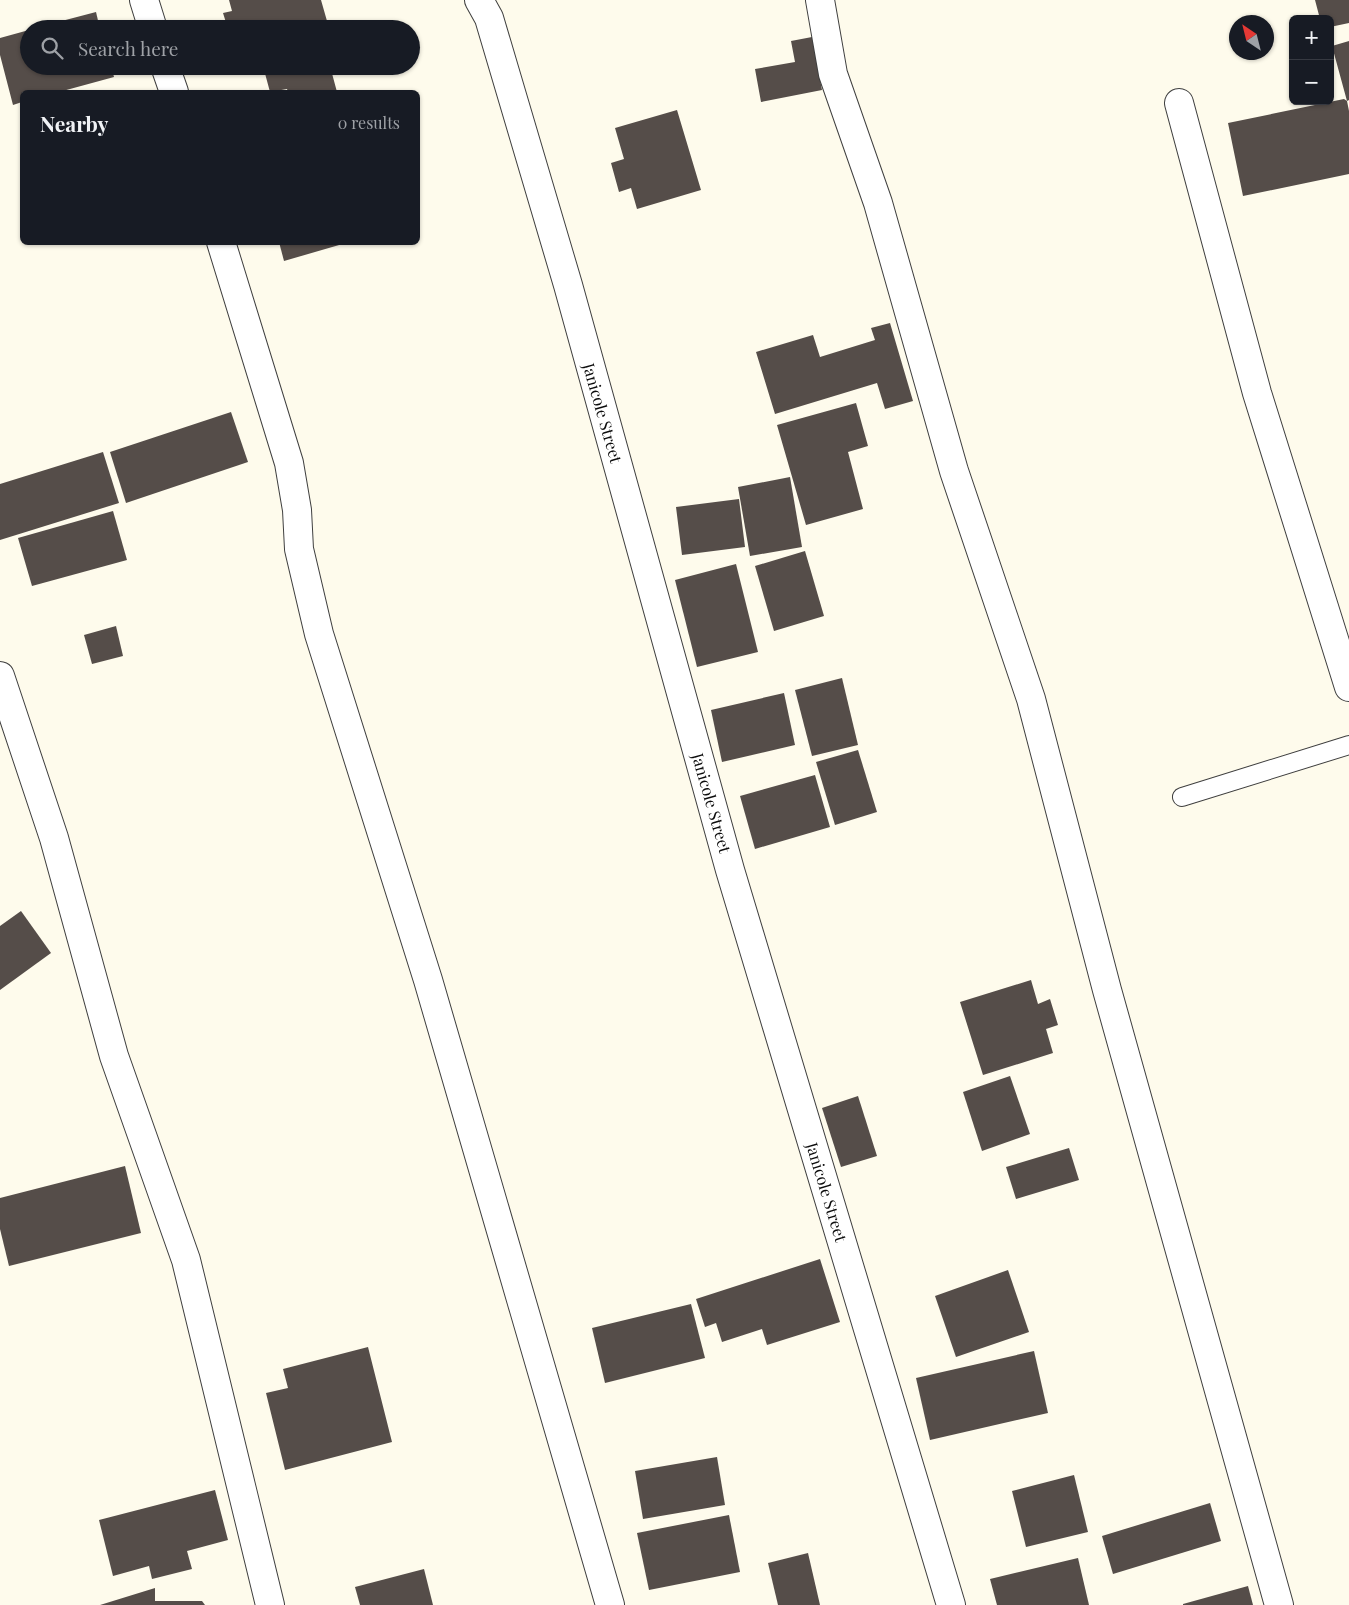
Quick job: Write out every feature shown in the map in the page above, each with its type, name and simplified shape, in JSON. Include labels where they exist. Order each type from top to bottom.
[{"type":"street","points":[[144,0],[150,20]]},
{"type":"street","name":"Janicole Street","points":[[480,0],[489,18],[568,285],[730,870],[952,1605]]},
{"type":"street","points":[[820,0],[833,74],[878,203],[954,470],[1031,699],[1107,990],[1279,1605]]},
{"type":"street","points":[[168,75],[173,90]]},
{"type":"street","points":[[1179,103],[1257,393],[1349,687]]},
{"type":"street","points":[[222,245],[288,463],[298,510],[299,548],[319,634],[428,980],[610,1605]]},
{"type":"street","points":[[0,676],[54,838],[114,1056],[186,1260],[270,1605]]},
{"type":"lane","points":[[1182,797],[1349,745]]},
{"type":"building","points":[[229,0],[321,0],[327,20],[225,20],[223,13],[232,11]]},
{"type":"building","points":[[1315,0],[1349,0],[1349,23],[1334,26],[1334,15],[1319,15]]},
{"type":"building","points":[[96,12],[98,20],[66,20]]},
{"type":"building","points":[[20,32],[20,75],[113,75],[114,77],[66,90],[20,90],[20,103],[13,105],[0,55],[0,38]]},
{"type":"building","points":[[812,37],[822,90],[761,102],[755,69],[795,62],[791,41]]},
{"type":"building","points":[[1349,41],[1349,100],[1347,101],[1334,53],[1334,45]]},
{"type":"building","points":[[265,75],[332,75],[336,90],[287,89],[269,90]]},
{"type":"building","points":[[1344,99],[1347,101],[1349,111],[1349,174],[1243,196],[1228,123],[1315,105],[1334,105],[1334,101]]},
{"type":"building","points":[[677,110],[701,190],[637,209],[631,188],[619,192],[611,163],[624,159],[615,128]]},
{"type":"building","points":[[280,245],[339,245],[284,261]]},
{"type":"building","points":[[890,323],[913,401],[885,409],[877,383],[775,414],[756,352],[813,335],[820,357],[875,340],[871,328]]},
{"type":"building","points":[[856,403],[868,446],[848,452],[863,509],[806,525],[777,425]]},
{"type":"building","points":[[231,412],[248,462],[126,503],[110,452]]},
{"type":"building","points":[[103,452],[119,503],[0,540],[0,484]]},
{"type":"building","points":[[790,477],[802,547],[750,556],[738,487]]},
{"type":"building","points":[[739,499],[745,547],[682,555],[676,507]]},
{"type":"building","points":[[113,511],[127,560],[32,586],[18,538]]},
{"type":"building","points":[[805,551],[824,616],[774,631],[755,566]]},
{"type":"building","points":[[736,564],[758,652],[697,667],[675,580]]},
{"type":"building","points":[[116,626],[123,656],[92,664],[84,635]]},
{"type":"building","points":[[842,678],[858,745],[812,756],[795,690]]},
{"type":"building","points":[[784,693],[795,745],[722,762],[711,710]]},
{"type":"building","points":[[858,750],[877,812],[835,825],[816,762]]},
{"type":"building","points":[[815,775],[830,827],[755,849],[740,796]]},
{"type":"building","points":[[21,911],[51,953],[0,990],[0,926]]},
{"type":"building","points":[[1031,980],[1038,1004],[1050,999],[1058,1025],[1046,1029],[1053,1053],[983,1075],[960,1002]]},
{"type":"building","points":[[1010,1076],[1030,1134],[982,1151],[963,1092]]},
{"type":"building","points":[[858,1096],[877,1156],[841,1167],[822,1108]]},
{"type":"building","points":[[1069,1148],[1079,1180],[1016,1199],[1006,1167]]},
{"type":"building","points":[[125,1166],[141,1233],[9,1266],[0,1229],[0,1198]]},
{"type":"building","points":[[820,1259],[840,1322],[767,1345],[762,1329],[722,1342],[716,1323],[705,1327],[696,1299]]},
{"type":"building","points":[[1008,1270],[1029,1332],[956,1357],[935,1296]]},
{"type":"building","points":[[691,1304],[705,1358],[605,1383],[592,1328]]},
{"type":"building","points":[[368,1347],[392,1442],[285,1470],[266,1393],[288,1388],[283,1369]]},
{"type":"building","points":[[1034,1351],[1048,1413],[930,1440],[916,1378]]},
{"type":"building","points":[[717,1457],[725,1505],[643,1519],[635,1471]]},
{"type":"building","points":[[1074,1475],[1088,1532],[1026,1547],[1012,1491]]},
{"type":"building","points":[[215,1490],[228,1540],[187,1551],[192,1569],[152,1579],[149,1566],[113,1576],[99,1520]]},
{"type":"building","points":[[1210,1503],[1221,1541],[1113,1574],[1102,1536]]},
{"type":"building","points":[[729,1515],[740,1572],[649,1590],[637,1533]]},
{"type":"building","points":[[808,1553],[820,1605],[778,1605],[768,1563]]},
{"type":"building","points":[[1078,1558],[1089,1605],[997,1605],[990,1579]]},
{"type":"building","points":[[424,1569],[433,1605],[360,1605],[355,1587]]},
{"type":"building","points":[[1248,1586],[1253,1605],[1183,1605],[1183,1604]]},
{"type":"building","points":[[155,1588],[155,1601],[202,1601],[205,1605],[100,1605]]}]
